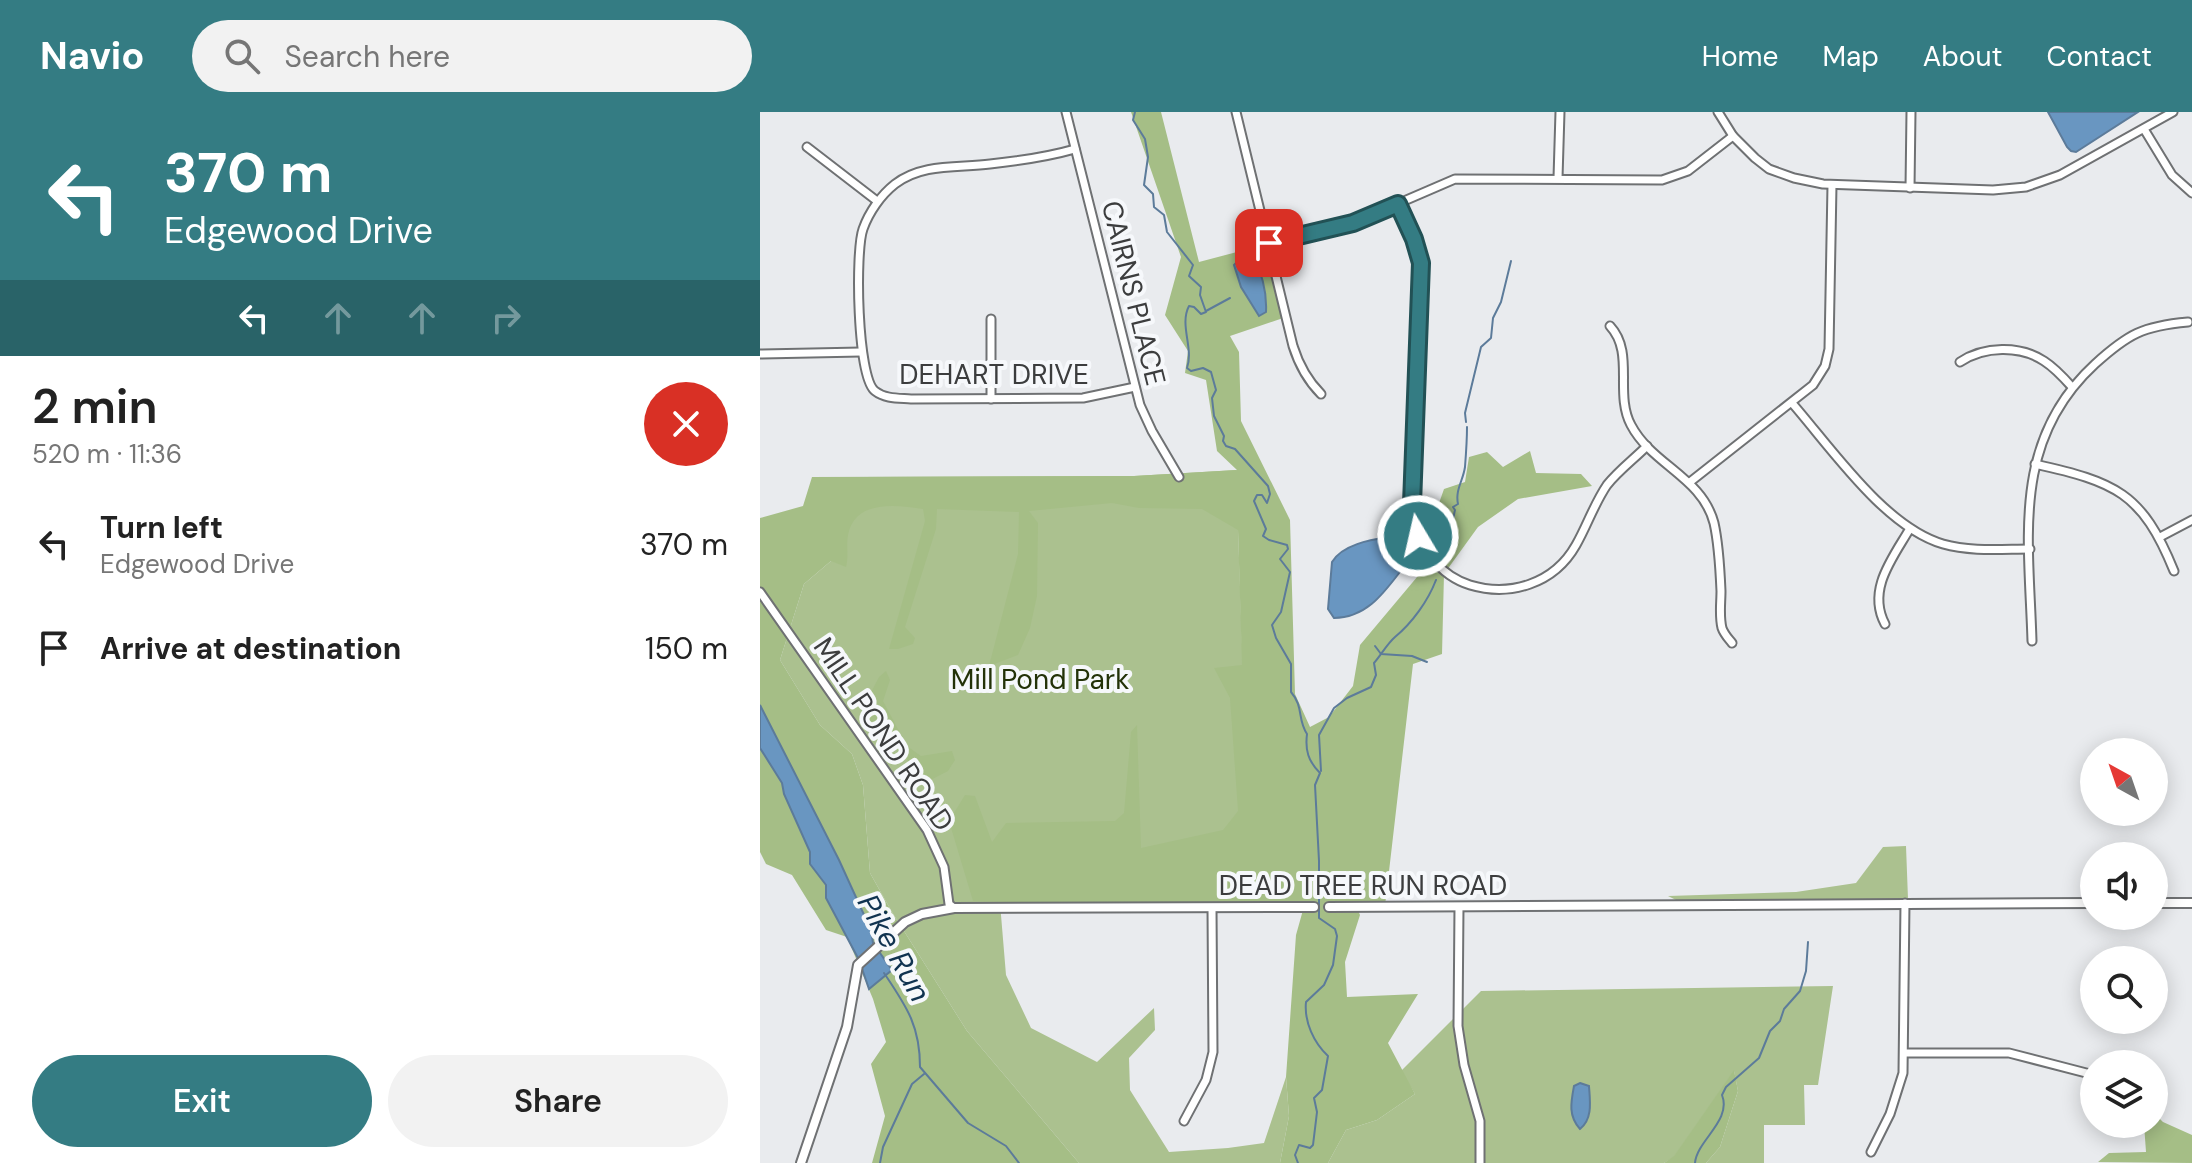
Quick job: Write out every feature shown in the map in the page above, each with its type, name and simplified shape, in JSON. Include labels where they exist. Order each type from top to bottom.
[{"type":"street","name":"CAIRNS PLACE","points":[[1066,112],[1135,387],[1147,422],[1179,477]]},
{"type":"street","points":[[1236,112],[1299,362],[1321,394]]},
{"type":"street","points":[[1558,178],[1560,112]]},
{"type":"street","points":[[1718,112],[1733,136],[1769,169],[1794,178],[1832,185],[1993,190],[2026,187],[2060,175],[2173,112]]},
{"type":"street","points":[[1910,188],[1911,112]]},
{"type":"street","points":[[2144,129],[2172,175],[2192,193]]},
{"type":"street","points":[[1269,243],[1353,223],[1455,179],[1662,180],[1688,171],[1733,136]]},
{"type":"street","points":[[807,147],[877,201]]},
{"type":"street","name":"DEHART DRIVE","points":[[1075,149],[1039,158],[917,172],[895,184],[877,201],[864,226],[860,249],[861,352],[866,377],[872,388],[887,397],[1083,398],[1135,387]]},
{"type":"street","points":[[1690,482],[1792,403],[1819,378],[1829,349],[1832,185]]},
{"type":"street","points":[[1398,204],[1421,263],[1413,518],[1423,546],[1444,571],[1462,582],[1493,591],[1513,590],[1541,579],[1574,548],[1609,483],[1647,446]]},
{"type":"street","points":[[991,319],[991,399]]},
{"type":"street","points":[[2032,641],[2030,491],[2035,464],[2051,418],[2072,387],[2131,334],[2160,325],[2188,322]]},
{"type":"street","points":[[1610,326],[1622,345],[1622,395],[1626,414],[1647,446],[1690,482],[1713,522],[1720,574],[1722,626],[1732,643]]},
{"type":"street","points":[[760,354],[861,352]]},
{"type":"street","points":[[1960,362],[1977,352],[2030,353],[2046,361],[2072,387]]},
{"type":"street","points":[[1792,403],[1878,502],[1909,530],[1955,547],[2030,549]]},
{"type":"street","points":[[2035,464],[2096,479],[2119,491],[2139,508],[2160,537],[2174,571]]},
{"type":"street","points":[[2160,537],[2192,520]]},
{"type":"street","points":[[1885,624],[1879,606],[1880,581],[1909,530]]},
{"type":"street","name":"MILL POND ROAD","points":[[760,592],[927,830],[941,860],[949,904],[954,908]]},
{"type":"street","points":[[1871,1152],[1900,1086],[1905,1053],[1905,903]]},
{"type":"street","name":"DEAD TREE RUN ROAD","points":[[801,1163],[847,1027],[859,963],[910,919],[954,908],[2080,903]]},
{"type":"street","points":[[2168,903],[2192,903]]},
{"type":"street","points":[[1459,907],[1459,1035],[1480,1121],[1480,1163]]},
{"type":"street","points":[[1184,1121],[1206,1080],[1213,1052],[1212,908]]},
{"type":"street","points":[[1905,1053],[2009,1053],[2080,1071]]},
{"type":"green space","points":[[1131,112],[1161,112],[1199,262],[1271,243],[1289,316],[1230,336],[1239,352],[1241,421],[1290,520],[1295,694],[1310,727],[1329,717],[1353,686],[1360,645],[1433,558],[1424,546],[1444,489],[1465,482],[1469,457],[1487,452],[1503,467],[1530,451],[1536,473],[1581,474],[1592,486],[1518,499],[1478,527],[1444,574],[1442,654],[1413,664],[1385,906],[1356,906],[1360,915],[1345,962],[1347,997],[1418,994],[1388,1043],[1415,1094],[1377,1120],[1346,1130],[1328,1163],[1280,1163],[1289,1116],[1286,1077],[1296,935],[1303,910],[973,901],[949,821],[965,795],[975,796],[992,842],[1006,823],[1115,821],[1124,813],[1131,732],[1137,725],[1141,848],[1223,830],[1238,811],[1230,698],[1214,668],[1242,665],[1238,530],[1202,509],[1139,508],[1112,503],[1029,511],[1038,523],[1037,596],[1030,628],[1018,655],[989,666],[1018,554],[1019,512],[937,509],[936,529],[905,627],[915,638],[913,644],[898,649],[889,649],[925,521],[923,509],[878,507],[859,515],[848,535],[846,567],[831,561],[804,584],[780,660],[820,725],[852,754],[863,785],[870,873],[892,912],[967,1031],[1079,1163],[872,1163],[885,1116],[871,1064],[886,1042],[873,999],[847,937],[826,930],[792,875],[766,864],[760,852],[760,518],[803,506],[812,477],[1134,476],[1237,470],[1217,451],[1206,380],[1185,373],[1188,351],[1165,315],[1181,257]]},
{"type":"green space","name":"Mill Pond Park","points":[[1236,470],[1251,907],[1000,903],[1006,975],[1031,1028],[1097,1062],[1154,1008],[1155,1030],[1129,1058],[1130,1090],[1169,1152],[1264,1143],[1286,1077],[1289,1116],[1280,1163],[1079,1163],[967,1031],[892,912],[870,873],[863,785],[852,754],[820,725],[780,660],[804,584],[831,561],[859,477],[1134,476]]},
{"type":"green space","points":[[886,671],[890,680],[883,701],[907,746],[921,756],[952,751],[955,760],[948,771],[913,789],[904,785],[913,768],[881,720],[869,722],[864,706],[879,677]]},
{"type":"green space","points":[[1906,846],[1908,899],[1676,900],[1668,896],[1796,892],[1856,883],[1883,847]]},
{"type":"green space","points":[[1833,986],[1818,1085],[1804,1085],[1805,1125],[1764,1125],[1764,1163],[1706,1163],[1720,1147],[1738,1091],[1734,1071],[1674,1157],[1664,1163],[1328,1163],[1346,1130],[1377,1120],[1415,1094],[1401,1071],[1481,991]]},
{"type":"green space","points":[[1734,1070],[1738,1091],[1720,1147],[1706,1163],[1664,1163],[1674,1156]]},
{"type":"green space","points":[[2168,1124],[2192,1135],[2192,1163],[2098,1162],[2109,1153],[2146,1152],[2145,1138],[2168,1138]]},
{"type":"water","points":[[2048,112],[2138,112],[2076,152],[2067,147]]},
{"type":"water","points":[[1250,254],[1265,289],[1266,312],[1259,316],[1241,287],[1234,265],[1244,255]]},
{"type":"water","points":[[1399,535],[1411,558],[1369,606],[1359,612],[1334,618],[1328,609],[1332,562],[1337,555],[1353,546]]},
{"type":"water","points":[[760,705],[839,860],[871,930],[873,943],[892,970],[869,989],[859,960],[826,898],[826,885],[810,864],[810,852],[782,783],[760,748]]},
{"type":"water","points":[[1580,1083],[1589,1086],[1590,1104],[1587,1120],[1580,1129],[1571,1109],[1574,1086]]},
{"type":"waterway","points":[[1135,112],[1133,120],[1145,139],[1148,157],[1144,185],[1153,194],[1154,207],[1164,215],[1167,232],[1193,265],[1189,276],[1201,287],[1200,295],[1206,312],[1201,314],[1189,306],[1186,313],[1187,368],[1191,371],[1203,368],[1211,372],[1216,390],[1212,398],[1214,416],[1224,436],[1223,441],[1226,446],[1235,449],[1268,486],[1270,494],[1267,503],[1262,495],[1257,495],[1254,501],[1266,529],[1263,536],[1287,545],[1288,549],[1280,559],[1290,572],[1281,612],[1272,625],[1291,664],[1291,692],[1298,703],[1307,734],[1308,755],[1320,773],[1315,785],[1319,918],[1335,929],[1337,936],[1333,965],[1324,985],[1306,1002],[1311,1032],[1328,1056],[1322,1090],[1314,1098],[1317,1112],[1313,1145],[1310,1148],[1299,1145],[1295,1155],[1298,1163]]},
{"type":"waterway","points":[[1466,422],[1465,413],[1481,347],[1491,338],[1493,318],[1501,302],[1511,261]]},
{"type":"waterway","points":[[1206,311],[1230,298]]},
{"type":"waterway","points":[[1443,556],[1450,540],[1453,507],[1458,504],[1458,490],[1465,467],[1467,427]]},
{"type":"waterway","points":[[1321,771],[1319,735],[1334,708],[1371,687],[1376,675],[1374,663],[1419,611],[1436,580]]},
{"type":"waterway","points":[[1375,646],[1381,654],[1412,656],[1427,662]]},
{"type":"waterway","points":[[1695,1163],[1701,1146],[1722,1113],[1722,1095],[1726,1087],[1759,1058],[1770,1031],[1800,991],[1806,971],[1808,942]]},
{"type":"waterway","name":"Pike Run","points":[[884,973],[910,1017],[917,1039],[920,1067],[968,1123],[1006,1146],[1019,1163]]},
{"type":"waterway","points":[[880,1163],[883,1147],[912,1084],[924,1074]]},
{"type":"route","points":[[1269,243],[1353,223],[1398,204],[1421,263],[1412,504],[1418,536]]}]
